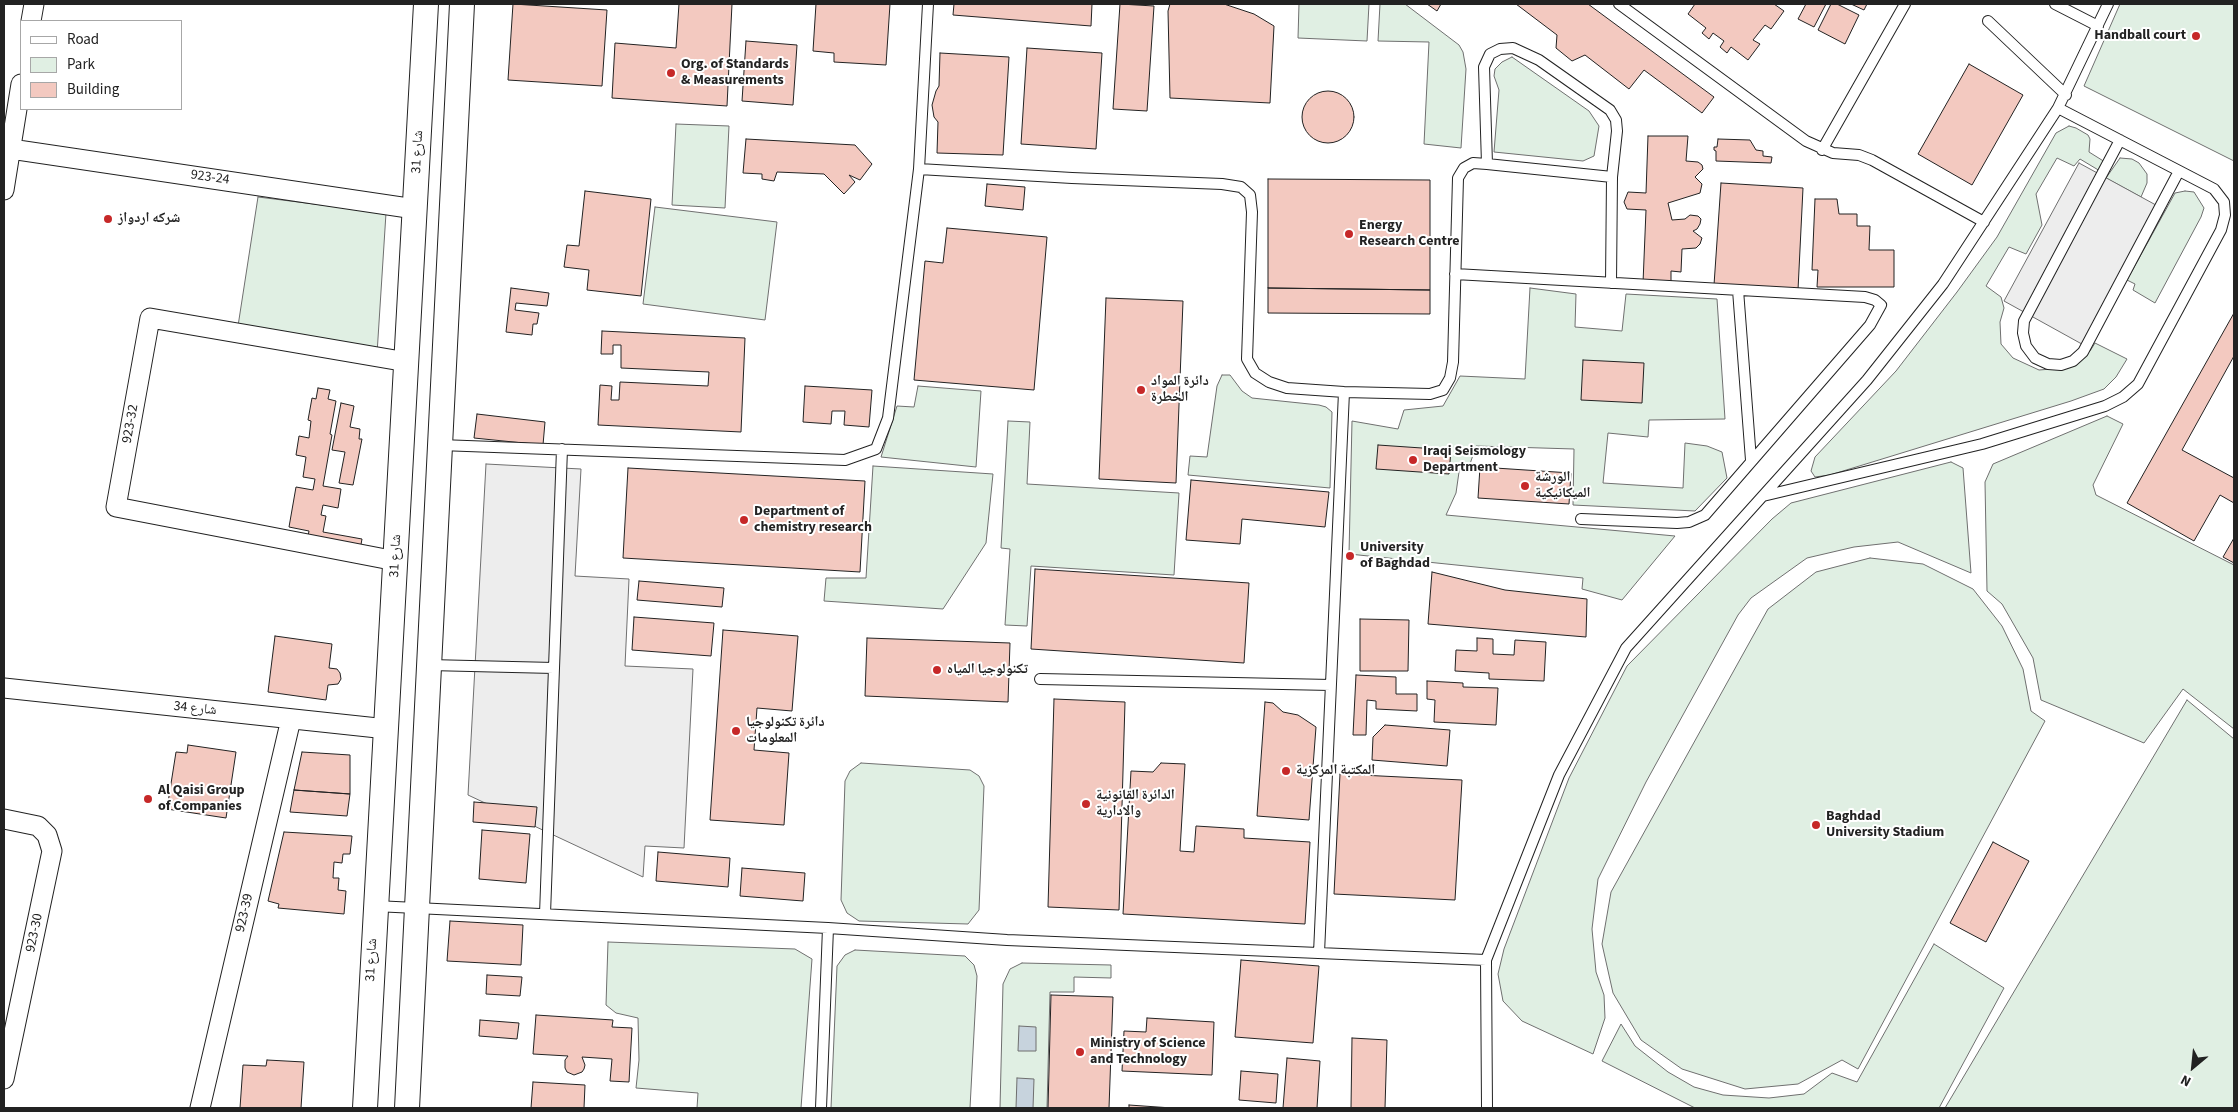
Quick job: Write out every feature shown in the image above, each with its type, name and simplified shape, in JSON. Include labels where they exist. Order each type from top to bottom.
[{"type":"street","points":[[31,20],[34,4]]},
{"type":"street","name":"شارع 31","points":[[365,1108],[375,906],[408,362],[426,4]]},
{"type":"street","points":[[407,1108],[462,4]]},
{"type":"street","points":[[4,190],[7,148],[20,89]]},
{"type":"street","name":"923-24","points":[[7,148],[415,209]]},
{"type":"street","name":"923-32","points":[[396,561],[116,508],[150,318],[408,362]]},
{"type":"street","name":"شارع 34","points":[[4,688],[387,729]]},
{"type":"street","name":"923-39","points":[[200,1108],[291,719]]},
{"type":"street","name":"923-30","points":[[4,819],[38,826],[47,835],[52,851],[4,1079]]},
{"type":"lane","points":[[440,445],[845,460],[876,449],[888,418],[919,169],[928,4]]},
{"type":"lane","points":[[1619,4],[1806,141],[1822,150],[1859,155],[1872,160],[1984,222]]},
{"type":"lane","points":[[1822,150],[1905,4]]},
{"type":"lane","points":[[2055,4],[2098,26]]},
{"type":"lane","points":[[1487,1108],[1486,960],[1559,775],[1626,648],[1867,380],[1943,284],[2066,95],[2108,4]]},
{"type":"lane","points":[[1988,21],[2066,95]]},
{"type":"lane","points":[[1487,164],[1484,67],[1490,54],[1500,49],[1513,48],[1538,60],[1610,110],[1616,120],[1617,131],[1612,177],[1611,283]]},
{"type":"lane","points":[[1763,496],[1982,444],[2104,406],[2123,398],[2138,384],[2221,230],[2225,215],[2224,202],[2214,189],[2058,108]]},
{"type":"lane","points":[[2120,140],[2024,321],[2023,333],[2026,346],[2036,358],[2048,364],[2061,365],[2073,361],[2083,352],[2178,171]]},
{"type":"lane","points":[[919,169],[1222,184],[1240,187],[1250,195],[1252,212],[1247,359],[1255,374],[1269,382],[1287,388],[1344,392],[1430,394],[1443,390],[1450,378],[1453,362],[1458,178],[1464,168],[1473,164],[1487,164],[1612,177]]},
{"type":"lane","points":[[1456,274],[1865,298],[1875,300],[1882,305],[1870,325],[1705,515],[1689,522],[1581,518]]},
{"type":"lane","points":[[1738,290],[1751,460]]},
{"type":"lane","points":[[1320,953],[1344,392]]},
{"type":"lane","points":[[545,914],[562,449]]},
{"type":"lane","points":[[429,665],[554,668]]},
{"type":"lane","points":[[1040,679],[1331,685]]},
{"type":"lane","points":[[375,906],[828,928],[1016,940],[1486,960]]},
{"type":"lane","points":[[821,1108],[828,928]]},
{"type":"green space","points":[[1299,4],[1369,4],[1367,41],[1298,38]]},
{"type":"green space","points":[[1380,4],[1405,4],[1459,45],[1463,52],[1466,69],[1461,148],[1424,144],[1429,42],[1378,41]]},
{"type":"green space","points":[[2120,4],[2234,4],[2234,161],[2084,86]]},
{"type":"green space","points":[[1512,57],[1589,111],[1599,126],[1594,156],[1583,161],[1494,152],[1499,90],[1494,76],[1495,69],[1502,62]]},
{"type":"green space","points":[[676,124],[729,126],[725,208],[672,205]]},
{"type":"green space","points":[[2069,126],[2088,135],[2090,139],[2089,152],[2105,162],[2100,171],[2080,159],[2074,166],[2057,158],[2036,194],[2042,225],[2026,254],[2009,247],[1986,286],[2001,297],[2004,308],[2000,322],[2001,344],[2013,358],[2039,370],[2052,369],[2090,351],[2095,343],[2127,359],[2116,377],[2104,389],[2071,401],[1830,475],[1815,477],[1811,471],[1815,457],[1896,371],[1957,292],[1997,237],[2056,133]]},
{"type":"green space","points":[[2120,158],[2132,159],[2139,163],[2147,174],[2147,183],[2141,197],[2106,178]]},
{"type":"green space","points":[[2194,192],[2204,208],[2155,303],[2133,290],[2135,284],[2127,280],[2175,193]]},
{"type":"green space","points":[[258,197],[386,213],[377,354],[238,326]]},
{"type":"green space","points":[[655,207],[777,222],[765,320],[643,304]]},
{"type":"green space","points":[[1530,288],[1576,294],[1575,327],[1622,331],[1626,294],[1717,299],[1725,419],[1649,420],[1648,437],[1608,433],[1603,483],[1683,488],[1685,443],[1707,446],[1722,452],[1727,478],[1695,511],[1573,505],[1574,449],[1476,446],[1470,464],[1460,465],[1456,493],[1446,515],[1675,536],[1622,600],[1582,589],[1583,578],[1349,554],[1352,421],[1398,429],[1404,410],[1443,406],[1460,376],[1525,379]]},
{"type":"green space","points":[[1222,375],[1230,375],[1242,391],[1252,398],[1319,405],[1326,407],[1332,412],[1330,488],[1188,475],[1190,456],[1207,457],[1217,386]]},
{"type":"green space","points":[[918,386],[981,391],[976,467],[881,457],[897,406],[914,407]]},
{"type":"green space","points":[[2107,416],[2123,424],[2093,485],[2096,495],[2234,565],[2234,729],[2183,689],[2144,743],[2041,700],[2033,658],[2002,604],[1987,591],[1985,482],[1993,464]]},
{"type":"green space","points":[[1008,421],[1030,422],[1027,484],[1179,493],[1174,575],[1031,566],[1027,626],[1005,625],[1010,549],[1001,548]]},
{"type":"green space","points":[[1951,462],[1963,468],[1971,573],[1898,542],[1854,547],[1807,558],[1751,598],[1738,615],[1646,782],[1598,879],[1592,929],[1596,972],[1604,995],[1605,1018],[1593,1054],[1522,1021],[1503,1001],[1498,974],[1504,949],[1569,778],[1627,666],[1772,519],[1791,503]]},
{"type":"green space","points":[[873,466],[993,474],[986,543],[943,609],[824,601],[826,578],[866,578]]},
{"type":"green space","name":"Baghdad University Stadium","points":[[1870,558],[1923,564],[1973,589],[2002,626],[2023,669],[2031,711],[2045,721],[1858,1069],[1842,1060],[1798,1084],[1745,1089],[1682,1069],[1641,1040],[1613,993],[1602,944],[1611,892],[1768,609],[1816,572]]},
{"type":"green space","points":[[2187,700],[2234,739],[2234,1108],[1945,1108]]},
{"type":"green space","points":[[861,763],[970,770],[979,776],[984,786],[979,910],[968,924],[859,921],[847,913],[841,900],[845,781],[850,771]]},
{"type":"green space","points":[[608,942],[795,949],[812,959],[801,1108],[697,1108],[698,1093],[636,1088],[639,1060],[638,1018],[616,1013],[606,1005]]},
{"type":"green space","points":[[1934,944],[2004,988],[1939,1108],[1695,1108],[1602,1061],[1621,1024],[1635,1046],[1668,1072],[1694,1087],[1723,1095],[1769,1098],[1804,1094],[1832,1073],[1857,1082]]},
{"type":"green space","points":[[855,950],[965,956],[974,965],[977,976],[970,1108],[831,1108],[837,966],[845,955]]},
{"type":"green space","points":[[1022,963],[1111,965],[1111,978],[1074,977],[1074,992],[1050,992],[1047,1108],[1000,1108],[1003,984],[1010,969]]},
{"type":"shaded area","points":[[2079,163],[2165,210],[2089,348],[2004,301]]},
{"type":"shaded area","points":[[486,464],[581,469],[575,576],[629,579],[625,666],[693,669],[684,848],[645,846],[643,877],[468,795]]},
{"type":"shaded area","points":[[1019,1026],[1036,1027],[1036,1051],[1018,1051]]},
{"type":"shaded area","points":[[1017,1078],[1034,1079],[1033,1108],[1016,1108]]},
{"type":"building","points":[[513,4],[607,10],[602,86],[508,80]]},
{"type":"building","name":"Org. of Standards & Measurements","points":[[679,4],[732,4],[727,106],[612,98],[615,43],[676,48]]},
{"type":"building","name":"Org. of Standards & Measurements","points":[[816,4],[890,4],[886,65],[834,62],[834,53],[813,51]]},
{"type":"building","points":[[954,4],[1092,4],[1091,26],[953,15]]},
{"type":"building","points":[[1120,4],[1154,6],[1147,111],[1113,109]]},
{"type":"building","points":[[1170,4],[1224,4],[1254,14],[1274,26],[1270,103],[1170,98],[1168,11]]},
{"type":"building","points":[[1427,4],[1441,4],[1437,11]]},
{"type":"building","points":[[1516,4],[1588,4],[1714,97],[1702,113],[1644,70],[1629,89],[1585,55],[1572,61],[1556,48],[1557,35]]},
{"type":"building","points":[[1695,4],[1774,4],[1784,11],[1771,29],[1765,25],[1753,40],[1760,44],[1748,60],[1731,47],[1727,53],[1720,47],[1724,41],[1713,33],[1709,39],[1702,33],[1706,28],[1688,14]]},
{"type":"building","points":[[1806,4],[1826,4],[1814,27],[1798,19]]},
{"type":"building","points":[[1831,4],[1837,4],[1859,15],[1845,44],[1818,30]]},
{"type":"building","points":[[1851,4],[1867,4],[1864,10]]},
{"type":"building","points":[[746,41],[797,45],[793,105],[742,101]]},
{"type":"building","points":[[1027,48],[1102,53],[1096,149],[1021,144]]},
{"type":"building","points":[[940,53],[1009,57],[1003,155],[937,153],[938,122],[934,117],[932,105],[939,86]]},
{"type":"building","points":[[1969,64],[2023,95],[1972,185],[1918,154]]},
{"type":"building","points":[[1328,91],[1338,93],[1346,99],[1352,107],[1354,117],[1352,127],[1346,135],[1338,141],[1328,143],[1318,141],[1310,135],[1304,127],[1302,117],[1304,107],[1310,99],[1318,93]]},
{"type":"building","points":[[1648,136],[1688,136],[1686,161],[1698,162],[1702,165],[1703,169],[1695,177],[1702,184],[1700,193],[1668,203],[1672,220],[1685,219],[1690,215],[1698,216],[1701,219],[1697,229],[1693,231],[1702,238],[1696,248],[1682,249],[1681,272],[1671,271],[1671,284],[1643,283],[1646,210],[1627,209],[1624,202],[1628,192],[1646,193]]},
{"type":"building","points":[[746,139],[855,145],[872,164],[860,180],[849,175],[855,182],[844,194],[824,174],[777,172],[774,181],[762,179],[762,174],[743,173]]},
{"type":"building","points":[[1718,139],[1750,140],[1756,150],[1763,151],[1763,156],[1772,157],[1771,163],[1716,161],[1714,147],[1717,147]]},
{"type":"building","name":"Energy Research Centre","points":[[1268,179],[1430,180],[1430,290],[1268,288]]},
{"type":"building","points":[[1721,183],[1803,188],[1798,290],[1714,285]]},
{"type":"building","points":[[987,184],[1025,187],[1023,210],[985,206]]},
{"type":"building","points":[[585,191],[651,199],[641,296],[587,290],[589,270],[564,267],[567,245],[579,246]]},
{"type":"building","points":[[1815,199],[1837,199],[1839,214],[1857,214],[1857,226],[1870,226],[1869,250],[1894,250],[1894,287],[1817,287],[1818,270],[1812,270]]},
{"type":"building","points":[[947,228],[1047,237],[1034,390],[914,380],[925,261],[943,263]]},
{"type":"building","points":[[511,288],[549,293],[547,306],[516,303],[515,310],[539,313],[537,324],[533,324],[532,335],[506,332]]},
{"type":"building","points":[[1268,288],[1430,290],[1430,314],[1268,313]]},
{"type":"building","name":"دائرة المواد الخطرة","points":[[1106,298],[1183,301],[1176,483],[1099,479]]},
{"type":"building","points":[[2234,313],[2234,356],[2182,450],[2234,478],[2234,503],[2220,495],[2194,541],[2127,503]]},
{"type":"building","points":[[602,331],[745,338],[741,432],[598,425],[600,385],[612,386],[611,400],[619,400],[620,382],[708,386],[709,372],[621,368],[621,345],[613,345],[613,354],[601,354]]},
{"type":"building","points":[[1583,360],[1644,363],[1642,403],[1581,400]]},
{"type":"building","points":[[805,386],[872,390],[869,427],[844,425],[845,411],[832,411],[831,424],[803,422]]},
{"type":"building","points":[[318,388],[330,390],[328,399],[336,401],[323,486],[341,489],[338,508],[323,505],[321,515],[326,516],[323,532],[362,539],[360,550],[307,541],[309,531],[289,527],[296,487],[313,490],[315,479],[303,477],[306,457],[296,455],[299,436],[309,438],[311,421],[308,420],[312,398],[316,399]]},
{"type":"building","points":[[341,403],[354,406],[350,427],[360,429],[359,439],[362,439],[353,485],[339,483],[345,452],[332,450]]},
{"type":"building","points":[[477,414],[545,422],[543,445],[474,438]]},
{"type":"building","name":"Iraqi Seismology Department","points":[[1378,445],[1451,450],[1449,474],[1376,469]]},
{"type":"building","name":"الورشة الميكانيكية","points":[[1480,467],[1571,473],[1569,504],[1478,498]]},
{"type":"building","name":"Department of chemistry research","points":[[628,468],[865,481],[860,572],[623,558]]},
{"type":"building","points":[[1191,480],[1329,492],[1325,527],[1242,519],[1240,544],[1186,540]]},
{"type":"building","points":[[2234,538],[2234,563],[2223,557]]},
{"type":"building","points":[[1035,569],[1249,583],[1244,663],[1031,649]]},
{"type":"building","points":[[1432,572],[1505,590],[1587,599],[1586,637],[1428,624]]},
{"type":"building","points":[[639,581],[724,588],[722,607],[637,600]]},
{"type":"building","points":[[634,617],[714,623],[711,656],[632,650]]},
{"type":"building","points":[[1360,619],[1409,620],[1408,671],[1360,671]]},
{"type":"building","name":"دائرة تكنولوجيا المعلومات","points":[[723,630],[798,636],[792,711],[757,708],[754,750],[789,753],[784,825],[710,820]]},
{"type":"building","points":[[275,636],[332,644],[329,668],[337,669],[341,679],[338,684],[328,685],[326,700],[268,692]]},
{"type":"building","name":"تكنولوجيا المياه","points":[[867,638],[1010,643],[1008,702],[865,696]]},
{"type":"building","points":[[1477,638],[1493,639],[1493,654],[1514,655],[1515,640],[1546,642],[1544,681],[1489,679],[1489,673],[1455,671],[1456,650],[1477,651]]},
{"type":"building","points":[[1356,675],[1396,677],[1396,694],[1417,694],[1417,711],[1376,709],[1376,701],[1367,700],[1366,735],[1353,735]]},
{"type":"building","points":[[1427,681],[1463,683],[1463,687],[1498,688],[1496,725],[1434,722],[1435,700],[1427,699]]},
{"type":"building","name":"الدائرة القانونية والادارية","points":[[1054,699],[1125,702],[1119,910],[1048,907]]},
{"type":"building","name":"المكتبة المركزية","points":[[1265,702],[1273,703],[1283,712],[1298,715],[1316,727],[1309,820],[1257,816]]},
{"type":"building","points":[[1385,725],[1450,730],[1447,766],[1372,760],[1373,737]]},
{"type":"building","points":[[188,745],[236,752],[226,818],[167,809],[176,752],[187,753]]},
{"type":"building","points":[[302,752],[350,755],[350,794],[294,790]]},
{"type":"building","points":[[1161,763],[1185,764],[1180,851],[1194,852],[1196,826],[1244,829],[1244,838],[1310,842],[1305,924],[1123,914],[1131,771],[1153,772]]},
{"type":"building","points":[[1340,774],[1462,780],[1455,900],[1334,894]]},
{"type":"building","points":[[294,790],[350,794],[347,816],[290,812]]},
{"type":"building","points":[[474,802],[537,807],[535,827],[473,822]]},
{"type":"building","points":[[482,830],[530,834],[526,883],[479,879]]},
{"type":"building","points":[[284,832],[352,836],[350,854],[343,854],[342,863],[334,862],[333,878],[339,878],[338,890],[346,891],[344,914],[278,908],[279,904],[268,901]]},
{"type":"building","points":[[1993,842],[2029,861],[1986,942],[1950,923]]},
{"type":"building","points":[[658,852],[730,858],[728,887],[656,881]]},
{"type":"building","points":[[742,868],[805,873],[803,901],[740,896]]},
{"type":"building","points":[[450,921],[523,925],[521,965],[447,961]]},
{"type":"building","points":[[1241,960],[1319,966],[1313,1043],[1235,1037]]},
{"type":"building","points":[[487,975],[522,977],[520,996],[486,994]]},
{"type":"building","name":"Ministry of Science and Technology","points":[[1051,995],[1113,997],[1109,1108],[1048,1108]]},
{"type":"building","points":[[536,1015],[613,1020],[612,1027],[632,1028],[629,1082],[610,1081],[612,1059],[582,1057],[585,1065],[584,1069],[582,1072],[574,1075],[567,1072],[565,1068],[565,1060],[568,1056],[533,1054]]},
{"type":"building","points":[[1147,1018],[1214,1022],[1212,1075],[1122,1071],[1124,1031],[1146,1032]]},
{"type":"building","points":[[480,1020],[519,1023],[517,1039],[479,1036]]},
{"type":"building","points":[[1352,1038],[1387,1040],[1385,1108],[1351,1108]]},
{"type":"building","points":[[1287,1058],[1320,1061],[1317,1108],[1283,1108]]},
{"type":"building","points":[[267,1060],[304,1062],[301,1108],[240,1108],[243,1065],[266,1066]]},
{"type":"building","points":[[1241,1071],[1278,1074],[1276,1103],[1239,1100]]},
{"type":"building","points":[[533,1082],[585,1085],[584,1108],[531,1108]]},
{"type":"building","points":[[1129,1105],[1172,1108],[1129,1108]]},
{"type":"place","name":"Handball court","points":[[2196,36]]},
{"type":"place","name":"Org. of Standards & Measurements","points":[[671,73]]},
{"type":"place","name":"شركه اردواز","points":[[108,219]]},
{"type":"place","name":"Energy Research Centre","points":[[1349,234]]},
{"type":"place","name":"دائرة المواد الخطرة","points":[[1141,390]]},
{"type":"place","name":"Iraqi Seismology Department","points":[[1413,460]]},
{"type":"place","name":"الورشة الميكانيكية","points":[[1525,486]]},
{"type":"place","name":"Department of chemistry research","points":[[744,520]]},
{"type":"place","name":"University of Baghdad","points":[[1350,556]]},
{"type":"place","name":"تكنولوجيا المياه","points":[[937,670]]},
{"type":"place","name":"دائرة تكنولوجيا المعلومات","points":[[736,731]]},
{"type":"place","name":"المكتبة المركزية","points":[[1286,771]]},
{"type":"place","name":"Al Qaisi Group of Companies","points":[[148,799]]},
{"type":"place","name":"الدائرة القانونية والادارية","points":[[1086,804]]},
{"type":"place","name":"Baghdad University Stadium","points":[[1816,825]]},
{"type":"place","name":"Ministry of Science and Technology","points":[[1080,1052]]}]
